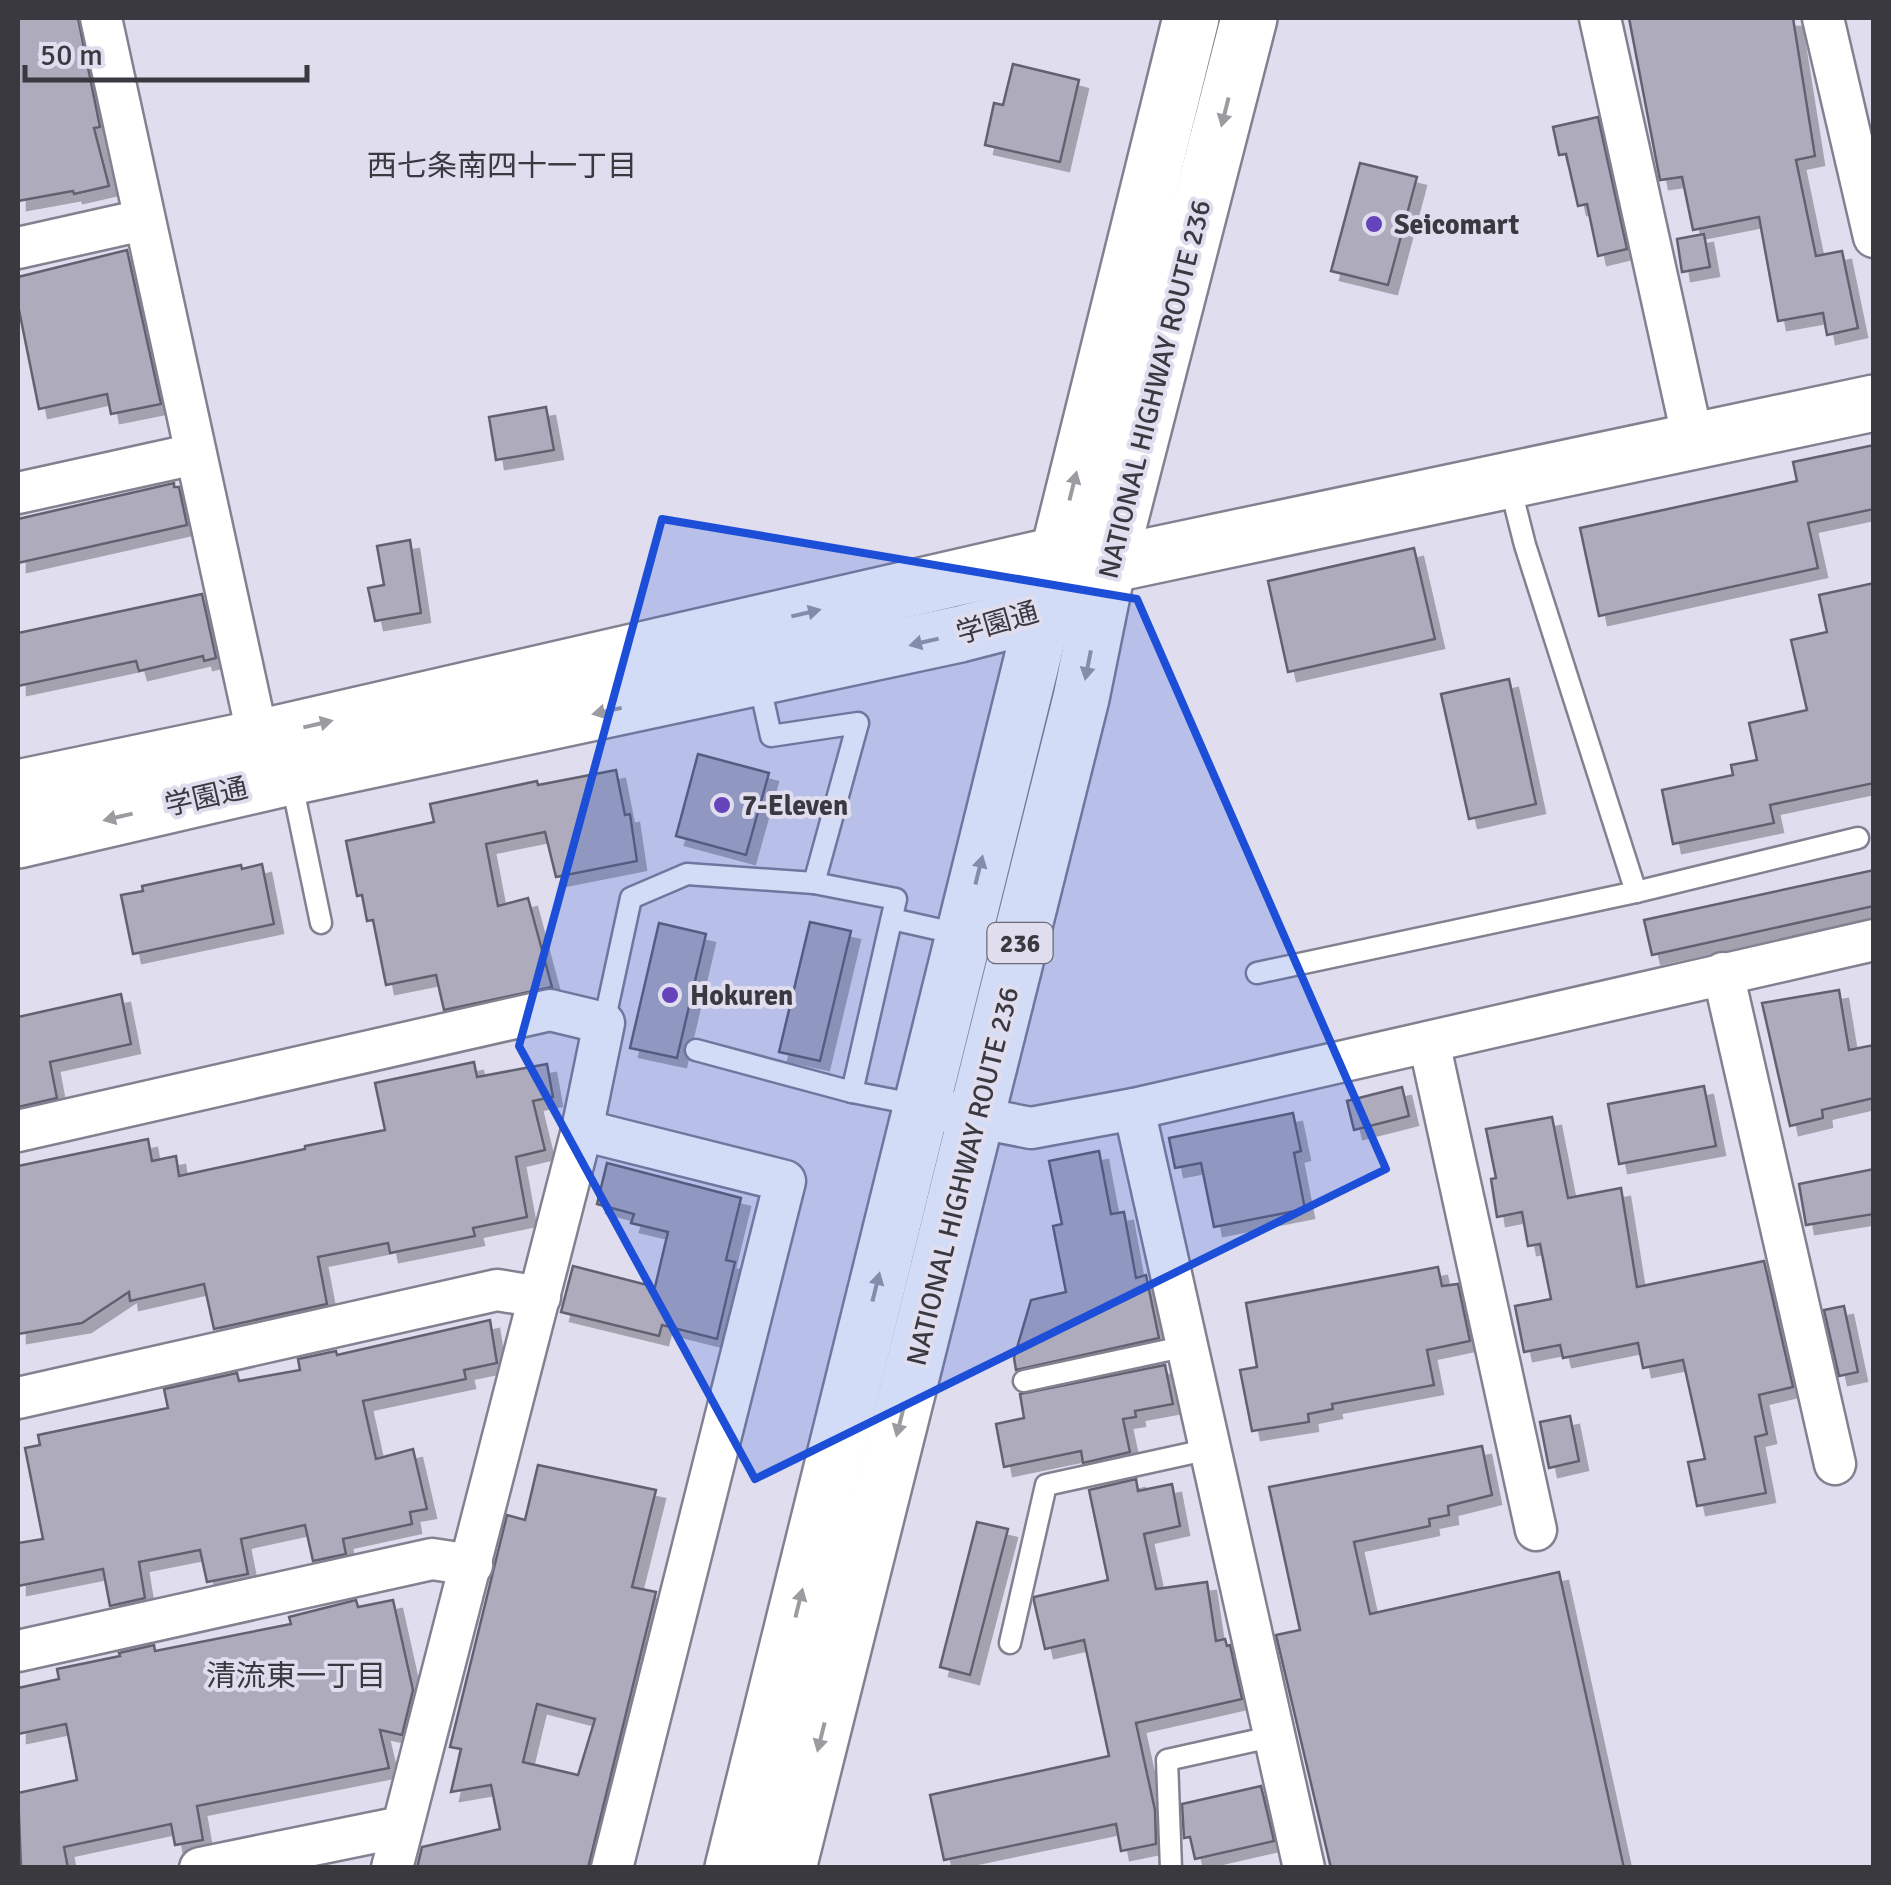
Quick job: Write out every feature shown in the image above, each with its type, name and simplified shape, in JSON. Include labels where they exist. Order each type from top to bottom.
[{"type":"main road","name":"NATIONAL HIGHWAY ROUTE 236","points":[[788,1868],[1082,698],[1082,560],[1190,18]]},
{"type":"main road","name":"NATIONAL HIGHWAY ROUTE 236","points":[[733,1868],[1042,613],[1082,560],[1249,18]]},
{"type":"main road","name":"学園通","points":[[18,788],[270,758],[752,652],[1082,560],[1509,480],[1874,404]]},
{"type":"main road","name":"学園通","points":[[752,652],[1042,613]]},
{"type":"main road","name":"学園通","points":[[18,840],[270,758]]},
{"type":"street","points":[[101,18],[195,454],[270,758]]},
{"type":"street","points":[[1600,18],[1693,440]]},
{"type":"street","points":[[1823,18],[1871,213]]},
{"type":"street","points":[[18,248],[144,220]]},
{"type":"street","points":[[18,493],[195,454]]},
{"type":"street","points":[[921,1105],[1032,1128],[1134,1109],[1874,940]]},
{"type":"street","points":[[1723,973],[1835,1464]]},
{"type":"street","points":[[18,1130],[550,1010],[604,1023],[582,1130],[392,1868]]},
{"type":"street","points":[[1429,1042],[1536,1530]]},
{"type":"street","points":[[1134,1109],[1304,1868]]},
{"type":"street","points":[[582,1130],[785,1180],[612,1868]]},
{"type":"street","points":[[18,1398],[498,1290],[540,1297]]},
{"type":"street","points":[[18,1651],[432,1559],[472,1565]]},
{"type":"street","points":[[200,1868],[401,1827]]},
{"type":"lane","points":[[1509,480],[1525,545],[1636,892]]},
{"type":"lane","points":[[752,652],[771,736],[858,723],[814,883]]},
{"type":"lane","points":[[270,758],[296,803],[321,923]]},
{"type":"lane","points":[[1256,974],[1636,892],[1858,838]]},
{"type":"lane","points":[[604,1023],[632,898],[687,874],[814,883],[896,899],[852,1092]]},
{"type":"lane","points":[[892,919],[963,935]]},
{"type":"lane","points":[[696,1050],[852,1092],[921,1105]]},
{"type":"lane","points":[[1024,1381],[1187,1346]]},
{"type":"lane","points":[[1010,1644],[1046,1485],[1210,1450]]},
{"type":"lane","points":[[1171,1868],[1168,1760],[1274,1736]]},
{"type":"highlighted area","points":[[662,519],[1137,599],[1386,1169],[755,1479],[519,1046]]},
{"type":"building","points":[[18,18],[78,18],[100,127],[94,128],[109,186],[18,201]]},
{"type":"building","points":[[1629,18],[1793,18],[1815,156],[1796,160],[1816,256],[1842,251],[1858,328],[1827,335],[1823,313],[1778,321],[1759,217],[1693,230],[1682,177],[1660,180]]},
{"type":"building","points":[[1013,64],[1079,80],[1060,162],[985,145],[994,103],[1003,105]]},
{"type":"building","points":[[1598,117],[1627,249],[1598,256],[1587,204],[1578,206],[1566,154],[1559,155],[1553,127]]},
{"type":"building","name":"Seicomart","points":[[1360,163],[1417,177],[1388,285],[1331,271]]},
{"type":"building","points":[[1704,234],[1710,267],[1682,272],[1677,239]]},
{"type":"building","points":[[127,250],[161,404],[111,414],[107,394],[39,409],[18,305],[18,277]]},
{"type":"building","points":[[546,407],[554,450],[496,460],[489,417]]},
{"type":"building","points":[[1874,445],[1874,509],[1808,523],[1818,568],[1599,616],[1580,528],[1797,481],[1793,462]]},
{"type":"building","points":[[174,483],[174,487],[179,487],[187,525],[18,563],[18,519]]},
{"type":"building","points":[[410,540],[421,613],[375,621],[368,588],[384,585],[377,546]]},
{"type":"building","points":[[1414,548],[1435,639],[1288,672],[1268,581]]},
{"type":"building","points":[[1874,583],[1874,783],[1770,805],[1774,823],[1673,844],[1662,790],[1733,775],[1731,765],[1757,760],[1749,723],[1807,710],[1791,640],[1827,632],[1819,595]]},
{"type":"building","points":[[202,594],[216,658],[204,661],[203,656],[139,671],[136,661],[18,686],[18,633]]},
{"type":"building","points":[[1509,679],[1536,804],[1469,819],[1441,694]]},
{"type":"building","name":"7-Eleven","points":[[698,754],[769,773],[746,855],[676,836]]},
{"type":"building","points":[[616,770],[625,815],[630,814],[637,861],[556,877],[545,832],[486,844],[498,906],[528,898],[552,987],[444,1010],[436,975],[386,985],[373,920],[367,921],[362,895],[357,896],[346,841],[434,822],[430,804],[537,781],[538,785]]},
{"type":"building","points":[[262,864],[274,924],[133,954],[121,895],[143,891],[142,886]]},
{"type":"building","points":[[1874,870],[1874,906],[1652,955],[1644,920]]},
{"type":"building","points":[[810,922],[851,931],[820,1061],[779,1052]]},
{"type":"building","points":[[659,923],[706,934],[677,1058],[630,1048]]},
{"type":"building","points":[[1839,990],[1849,1050],[1874,1045],[1874,1098],[1822,1110],[1823,1118],[1790,1126],[1762,1003]]},
{"type":"building","points":[[121,994],[131,1044],[50,1062],[57,1098],[18,1107],[18,1017]]},
{"type":"building","points":[[474,1062],[477,1077],[547,1064],[553,1097],[533,1101],[545,1150],[516,1157],[527,1217],[473,1228],[475,1236],[390,1253],[388,1243],[318,1257],[327,1304],[214,1329],[204,1284],[130,1301],[129,1292],[82,1323],[18,1334],[18,1166],[148,1139],[152,1161],[176,1156],[179,1176],[305,1149],[385,1130],[375,1083]]},
{"type":"building","points":[[1704,1086],[1716,1146],[1619,1164],[1608,1104]]},
{"type":"building","points":[[1402,1087],[1409,1116],[1354,1130],[1347,1101]]},
{"type":"building","points":[[1293,1113],[1301,1151],[1294,1153],[1305,1209],[1214,1227],[1201,1163],[1175,1168],[1169,1138]]},
{"type":"building","points":[[1552,1117],[1568,1198],[1621,1188],[1637,1287],[1764,1261],[1793,1387],[1759,1395],[1767,1434],[1755,1437],[1766,1493],[1697,1506],[1688,1462],[1705,1459],[1683,1360],[1643,1368],[1638,1343],[1563,1358],[1560,1345],[1524,1352],[1515,1306],[1551,1299],[1540,1244],[1528,1246],[1522,1212],[1497,1217],[1491,1179],[1496,1178],[1486,1129]]},
{"type":"building","points":[[1099,1151],[1111,1214],[1124,1212],[1136,1278],[1146,1275],[1159,1338],[1016,1370],[1014,1358],[1031,1300],[1066,1292],[1053,1226],[1062,1224],[1049,1161]]},
{"type":"building","points":[[607,1163],[741,1198],[726,1260],[735,1262],[717,1339],[662,1325],[659,1336],[561,1312],[573,1266],[655,1287],[668,1232],[631,1223],[634,1214],[597,1204]]},
{"type":"building","points":[[1874,1169],[1874,1214],[1806,1225],[1799,1184]]},
{"type":"building","points":[[1438,1267],[1442,1286],[1458,1284],[1470,1341],[1427,1350],[1434,1385],[1332,1404],[1333,1409],[1308,1414],[1309,1422],[1252,1431],[1240,1370],[1257,1367],[1246,1303]]},
{"type":"building","points":[[1844,1306],[1858,1372],[1839,1376],[1824,1310]]},
{"type":"building","points":[[490,1320],[497,1363],[464,1370],[466,1379],[363,1401],[376,1459],[413,1449],[427,1509],[410,1512],[412,1524],[343,1539],[346,1554],[313,1561],[305,1525],[241,1539],[248,1574],[207,1582],[200,1550],[139,1562],[145,1598],[110,1606],[103,1569],[18,1586],[18,1543],[43,1539],[25,1448],[40,1445],[38,1435],[168,1408],[164,1389],[237,1373],[239,1381],[300,1370],[298,1359],[336,1351],[337,1355]]},
{"type":"building","points":[[1165,1365],[1173,1404],[1135,1411],[1136,1417],[1123,1419],[1130,1452],[1083,1463],[1081,1451],[1004,1467],[996,1424],[1024,1418],[1020,1394]]},
{"type":"building","points":[[1570,1416],[1579,1461],[1549,1468],[1540,1422]]},
{"type":"building","points":[[1482,1446],[1492,1495],[1448,1506],[1449,1515],[1429,1519],[1430,1526],[1354,1542],[1370,1614],[1559,1572],[1624,1868],[1331,1868],[1276,1635],[1300,1630],[1269,1487]]},
{"type":"building","points":[[538,1465],[656,1490],[632,1587],[656,1592],[588,1868],[417,1868],[422,1847],[500,1829],[491,1785],[451,1792],[461,1749],[450,1747],[507,1515],[525,1520]],"holes":[[[537,1704],[595,1719],[578,1775],[523,1762]]]},
{"type":"building","points":[[1136,1479],[1138,1491],[1172,1484],[1180,1526],[1144,1534],[1156,1589],[1207,1582],[1216,1641],[1225,1639],[1230,1645],[1242,1699],[1136,1723],[1155,1810],[1156,1844],[1121,1851],[1116,1824],[944,1860],[930,1795],[1109,1756],[1084,1640],[1045,1649],[1034,1597],[1108,1580],[1089,1490]]},
{"type":"building","points":[[977,1522],[1008,1529],[970,1675],[940,1667]]},
{"type":"building","points":[[356,1600],[358,1607],[393,1600],[413,1690],[402,1735],[380,1730],[389,1768],[197,1806],[203,1840],[175,1845],[171,1824],[64,1847],[68,1868],[21,1868],[18,1793],[77,1780],[66,1724],[18,1734],[18,1688],[59,1679],[57,1669],[154,1645],[155,1651],[291,1624],[289,1617]]},
{"type":"building","points":[[1261,1786],[1274,1841],[1195,1859],[1190,1837],[1184,1838],[1182,1804]]},
{"type":"place","name":"Seicomart","points":[[1374,224]]},
{"type":"place","name":"7-Eleven","points":[[722,805]]},
{"type":"place","name":"Hokuren","points":[[670,995]]},
{"type":"district","name":"西七条南四十一丁目","points":[[502,166]]},
{"type":"district","name":"清流東一丁目","points":[[296,1676]]}]
